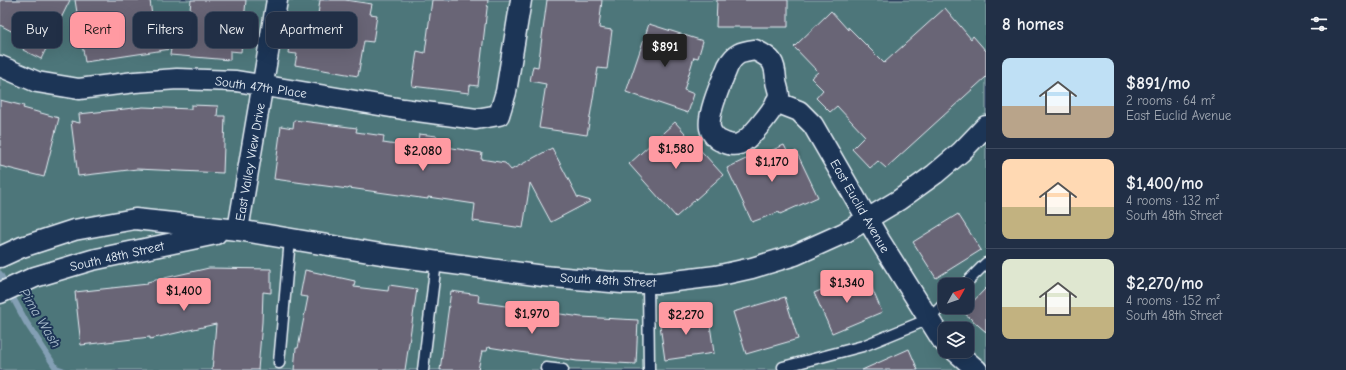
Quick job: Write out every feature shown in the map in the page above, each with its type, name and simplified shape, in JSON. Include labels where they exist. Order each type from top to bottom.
[{"type":"street","name":"East Valley View Drive","points":[[238,230],[277,0]]},
{"type":"street","name":"South 47th Place","points":[[0,66],[37,82],[79,89],[135,82],[177,79],[236,81],[403,109],[476,119],[499,115],[506,92],[521,0]]},
{"type":"street","points":[[756,50],[767,55],[772,61],[776,69],[776,82],[779,94],[776,102],[774,108],[750,137],[740,144],[731,145],[718,140],[710,129],[711,114],[728,66],[732,59],[740,52],[756,50]]},
{"type":"street","name":"East Euclid Avenue","points":[[776,102],[799,111],[813,125],[880,241],[938,334]]},
{"type":"street","name":"South 48th Street","points":[[0,258],[22,247],[74,230],[135,220],[238,230],[387,255],[543,276],[622,283],[659,283],[716,276],[752,268],[795,255],[844,233],[900,200],[935,174],[961,152],[986,126]]},
{"type":"street","name":"South 48th Street","points":[[0,293],[35,278],[92,260],[238,230]]},
{"type":"street","points":[[963,358],[977,370]]},
{"type":"lane","points":[[279,363],[290,239]]},
{"type":"lane","points":[[423,370],[436,262]]},
{"type":"lane","points":[[971,278],[986,263]]},
{"type":"lane","points":[[648,283],[649,370]]},
{"type":"lane","points":[[783,367],[863,346],[929,319],[938,310]]},
{"type":"lane","points":[[546,368],[563,370]]},
{"type":"green space","points":[[0,0],[986,0],[986,370],[0,370]]},
{"type":"building","points":[[0,0],[70,0],[62,16],[62,12],[12,12],[12,31],[0,25]]},
{"type":"building","points":[[75,0],[150,0],[151,12],[133,12],[133,48],[197,48],[197,12],[190,12],[191,0],[246,0],[245,12],[205,12],[205,48],[241,48],[241,52],[230,51],[230,60],[170,55],[171,49],[85,62],[83,48],[125,48],[125,12],[77,12]]},
{"type":"building","points":[[320,0],[345,0],[372,4],[370,14],[377,15],[373,42],[364,41],[358,76],[295,65],[297,54],[288,53],[289,48],[357,48],[357,12],[318,12]]},
{"type":"building","points":[[432,0],[488,0],[478,86],[470,85],[469,93],[412,86],[417,51],[425,53]]},
{"type":"building","points":[[547,0],[602,0],[599,28],[612,30],[607,69],[598,68],[587,135],[539,128],[546,84],[530,81],[533,66],[538,67]]},
{"type":"building","points":[[717,0],[788,0],[788,27],[716,27]]},
{"type":"building","points":[[945,8],[971,39],[973,36],[986,51],[986,77],[886,168],[878,161],[870,168],[852,149],[865,136],[837,106],[830,112],[816,98],[823,90],[811,78],[818,72],[794,47],[831,11],[848,30],[848,27],[884,63]]},
{"type":"building","points":[[649,24],[703,41],[698,58],[694,57],[684,90],[694,94],[688,113],[626,92]]},
{"type":"building","points":[[24,48],[46,48],[41,59],[23,50]]},
{"type":"building","points":[[0,100],[24,106],[23,108],[59,118],[44,177],[0,166]]},
{"type":"building","points":[[191,105],[218,106],[217,116],[225,116],[223,173],[137,169],[78,176],[71,121],[80,123],[79,114],[143,107],[191,109]]},
{"type":"building","points":[[294,120],[357,128],[356,132],[384,136],[383,143],[417,148],[419,134],[437,136],[435,145],[482,153],[481,159],[505,163],[511,170],[552,148],[577,197],[591,201],[551,222],[530,183],[523,228],[473,221],[475,204],[274,179],[281,126],[293,128]]},
{"type":"building","points":[[675,122],[723,175],[676,217],[629,164]]},
{"type":"building","points":[[784,145],[789,155],[796,151],[818,197],[780,214],[779,212],[752,222],[727,168],[746,159],[748,161]]},
{"type":"building","points":[[958,214],[981,250],[936,278],[913,242]]},
{"type":"building","points":[[209,268],[271,269],[271,293],[263,292],[258,370],[212,370],[216,324],[150,339],[150,337],[81,345],[75,292],[148,284],[147,282]]},
{"type":"building","points":[[305,270],[355,281],[354,287],[388,291],[389,285],[417,289],[405,370],[294,370],[296,348],[298,348],[308,297],[300,296]]},
{"type":"building","points":[[858,275],[864,289],[871,286],[882,312],[832,333],[814,293]]},
{"type":"building","points":[[986,288],[986,332],[965,314],[974,314],[974,301]]},
{"type":"building","points":[[451,291],[479,295],[478,302],[581,317],[638,320],[636,364],[577,361],[488,347],[487,351],[482,351],[478,370],[440,370]]},
{"type":"building","points":[[785,297],[798,339],[746,354],[733,312]]},
{"type":"building","points":[[708,311],[714,353],[665,360],[659,318]]},
{"type":"building","points":[[909,349],[918,370],[862,370]]},
{"type":"waterway","name":"Pima Wash","points":[[0,274],[26,322],[56,368],[62,370]]}]
